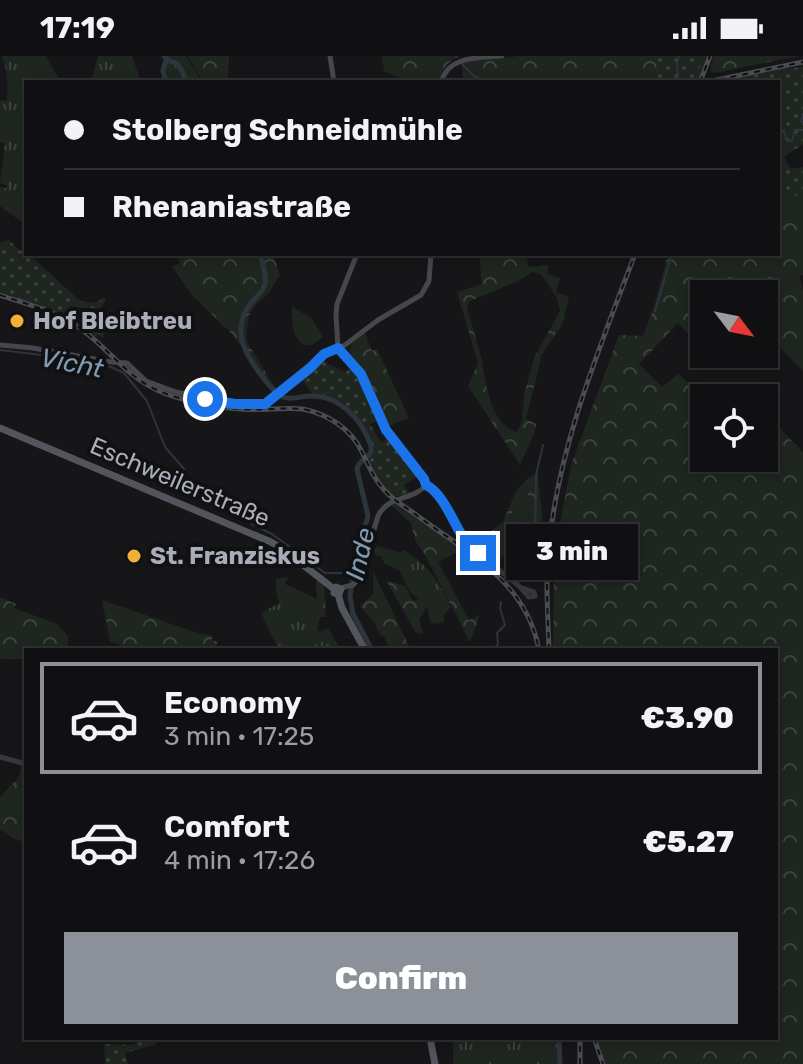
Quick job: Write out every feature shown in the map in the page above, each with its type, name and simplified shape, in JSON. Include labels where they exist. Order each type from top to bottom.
[{"type":"main road","points":[[330,56],[334,80]]},
{"type":"main road","points":[[442,80],[447,67],[456,59],[502,56]]},
{"type":"main road","points":[[343,589],[360,577],[382,508],[394,500],[420,492],[426,485],[386,430],[366,382],[338,348],[337,304],[356,256]]},
{"type":"main road","points":[[0,345],[124,362],[142,379],[158,387],[219,402],[260,405],[279,394],[324,354],[417,298],[429,281],[431,256]]},
{"type":"main road","points":[[349,360],[347,349],[353,338]]},
{"type":"main road","name":"Eschweilerstraße","points":[[0,428],[271,542],[343,589],[342,608],[364,648]]},
{"type":"main road","points":[[430,1040],[435,1064]]},
{"type":"street","points":[[426,485],[439,496],[467,543],[520,587]]},
{"type":"street","points":[[0,757],[24,764]]},
{"type":"green space","points":[[2,56],[45,56],[60,80],[24,80],[24,224],[0,206],[0,187],[6,188],[7,185],[0,183],[5,143],[0,142],[0,100],[7,101]]},
{"type":"green space","points":[[98,56],[132,56],[140,80],[92,80]]},
{"type":"green space","points":[[165,56],[186,56],[201,80],[167,80]]},
{"type":"green space","points":[[188,56],[229,56],[228,80],[202,80]]},
{"type":"green space","points":[[382,56],[460,56],[446,66],[440,80],[404,80],[384,71]]},
{"type":"green space","points":[[655,56],[704,56],[695,80],[659,80]]},
{"type":"green space","points":[[707,56],[698,80],[463,80],[459,62],[503,58]]},
{"type":"green space","points":[[714,56],[799,56],[715,73],[711,72]]},
{"type":"green space","points":[[803,67],[803,144],[784,157],[792,172],[803,168],[803,193],[780,202],[780,80],[730,80]]},
{"type":"green space","points":[[780,109],[803,142],[784,157],[791,169],[803,167],[803,275],[799,276],[803,290],[803,371],[778,345],[778,280],[690,280],[690,335],[678,323],[639,364],[662,387],[678,374],[690,384],[690,472],[778,472],[778,426],[803,453],[803,1064],[606,1064],[598,1040],[778,1040],[778,648],[553,648],[554,557],[571,465],[619,335],[643,336],[667,256],[780,256]]},
{"type":"green space","points":[[9,240],[24,252],[24,256],[31,256],[79,300],[95,302],[104,297],[106,300],[100,309],[109,329],[102,338],[66,316],[0,292],[0,242]]},
{"type":"green space","points":[[178,256],[274,256],[280,275],[249,315],[246,336],[276,389],[273,391],[233,335],[191,294],[172,266],[180,263]]},
{"type":"green space","points":[[479,256],[528,256],[529,267],[548,265],[548,274],[560,278],[556,292],[569,297],[562,325],[542,354],[526,419],[536,424],[520,465],[468,386],[478,363],[457,292],[482,284]],"holes":[[[532,272],[541,274],[557,298],[560,311],[534,358],[524,395],[522,422],[517,432],[500,420],[490,400],[467,308],[470,301]]]},
{"type":"green space","points":[[292,306],[312,319],[323,337],[312,345],[303,345],[299,341],[292,322]]},
{"type":"green space","points":[[365,333],[372,351],[377,349],[409,418],[388,426],[367,380],[350,353],[353,344]]},
{"type":"green space","points":[[322,361],[345,372],[352,368],[361,379],[377,421],[370,424],[381,442],[388,438],[418,476],[404,485],[410,494],[394,497],[385,490],[367,459],[373,447],[367,431],[343,405],[312,394],[302,379]]},
{"type":"green space","points":[[538,473],[543,523],[539,556],[531,555],[527,484],[508,528],[499,567],[492,562],[498,539],[492,538],[490,544],[485,543],[483,551],[473,541],[503,522],[516,491]]},
{"type":"green space","points":[[527,483],[531,556],[501,556],[514,508]]},
{"type":"green space","points":[[395,502],[461,550],[438,562],[469,620],[480,615],[470,642],[415,540],[411,523],[391,505]]},
{"type":"green space","points":[[377,546],[401,553],[404,550],[426,568],[451,606],[444,615],[444,621],[432,623],[426,606],[410,591],[400,571],[384,563],[381,556],[376,556],[374,551]]},
{"type":"green space","points":[[373,571],[410,648],[388,647],[385,637],[380,635],[360,606],[373,594]]},
{"type":"green space","points":[[288,577],[285,584],[317,599],[316,582],[319,579],[324,583],[326,617],[320,617],[312,607],[291,597],[280,603],[276,579]]},
{"type":"green space","points":[[386,580],[405,586],[413,601],[420,598],[425,601],[427,606],[419,620],[423,634],[416,633]]},
{"type":"green space","points":[[0,597],[16,604],[14,608],[57,624],[68,636],[68,648],[24,648],[24,659],[0,659]]},
{"type":"green space","points":[[290,597],[308,604],[319,612],[317,630],[320,632],[328,628],[340,648],[278,648],[261,613]]},
{"type":"green space","points":[[102,600],[207,634],[218,642],[216,648],[127,648],[110,642]]},
{"type":"green space","points":[[23,723],[24,841],[0,829],[0,797],[19,777]]},
{"type":"green space","points":[[141,1040],[158,1040],[154,1045],[125,1053],[128,1064],[105,1064],[104,1044],[133,1045]]},
{"type":"green space","points":[[453,1040],[557,1040],[557,1064],[453,1064]]},
{"type":"waterway","name":"Inde","points":[[164,56],[179,66],[186,80]]},
{"type":"waterway","points":[[676,80],[679,56]]},
{"type":"waterway","name":"Inde","points":[[165,80],[163,71],[166,60]]},
{"type":"waterway","points":[[461,63],[483,80]]},
{"type":"waterway","points":[[803,114],[803,123]]},
{"type":"waterway","points":[[780,133],[784,130],[786,139],[792,141],[795,130],[803,130]]},
{"type":"waterway","name":"Inde","points":[[261,256],[265,284],[247,308],[241,325],[241,337],[251,361],[267,383],[283,397],[322,397],[339,404],[360,423],[371,445],[370,454],[357,469],[368,516],[356,556],[350,596],[353,614],[371,648]]},
{"type":"waterway","points":[[655,311],[671,256]]},
{"type":"waterway","name":"Vicht","points":[[0,350],[59,357],[111,367],[124,373],[147,401],[165,447],[185,470]]},
{"type":"waterway","points":[[533,556],[536,475],[543,445]]},
{"type":"waterway","name":"Vicht","points":[[197,483],[206,494],[272,534],[325,573],[345,573],[351,581]]},
{"type":"waterway","points":[[495,648],[498,644],[497,633],[505,625],[501,602]]},
{"type":"waterway","name":"Inde","points":[[559,1040],[560,1064]]},
{"type":"railway","points":[[701,80],[710,56]]},
{"type":"railway","points":[[717,80],[803,62]]},
{"type":"railway","points":[[549,648],[548,559],[562,471],[582,398],[634,256]]},
{"type":"railway","points":[[0,295],[65,319],[94,339],[137,378],[166,394],[232,408],[303,409],[337,423],[356,442],[386,492],[474,556],[508,586],[532,626],[538,648]]},
{"type":"railway","points":[[580,1040],[580,1064]]},
{"type":"railway","points":[[595,1040],[603,1064]]},
{"type":"place","name":"Hof Bleibtreu","points":[[17,321]]},
{"type":"place","name":"St. Franziskus","points":[[134,556]]},
{"type":"route","points":[[205,399],[235,404],[265,404],[324,354],[338,348],[366,382],[378,414],[398,448],[426,485],[439,496],[465,541],[478,553]]}]
